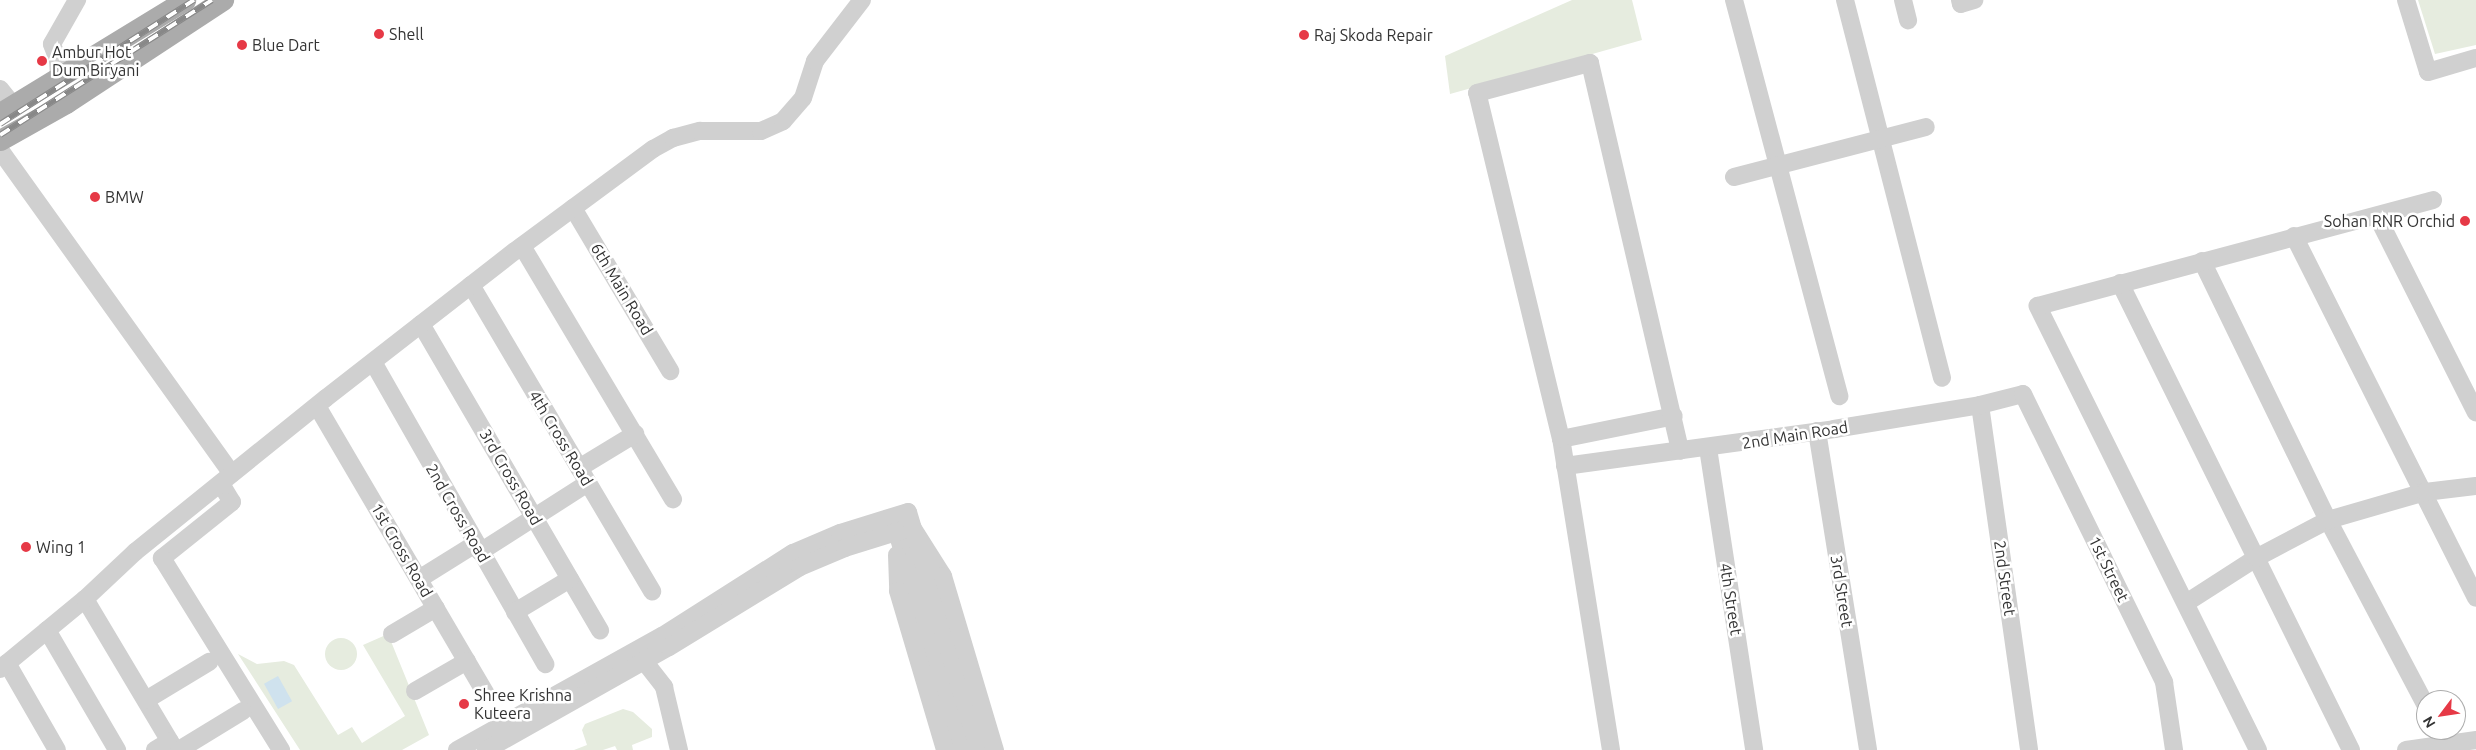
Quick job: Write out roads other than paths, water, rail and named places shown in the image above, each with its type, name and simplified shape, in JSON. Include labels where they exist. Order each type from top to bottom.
[{"type":"main road","points":[[4,102],[59,78],[185,0]]},
{"type":"main road","points":[[0,140],[66,102],[224,0]]},
{"type":"street","points":[[59,78],[58,60],[52,44],[77,0]]},
{"type":"street","points":[[57,750],[3,666],[85,599],[135,552],[372,362],[573,208],[673,138],[700,131],[761,131],[780,122],[803,98],[815,61],[862,0]]},
{"type":"street","points":[[1734,0],[1839,396]]},
{"type":"street","points":[[1845,0],[1942,378]]},
{"type":"street","points":[[1904,0],[1908,20]]},
{"type":"street","points":[[1960,0],[1960,4],[1974,0]]},
{"type":"street","points":[[2406,0],[2428,72],[2476,58]]},
{"type":"street","points":[[1611,750],[1561,439],[1477,93],[1590,63],[1674,416],[1680,451]]},
{"type":"street","points":[[1734,177],[1926,127]]},
{"type":"street","points":[[0,150],[226,479],[232,502],[162,558],[281,750]]},
{"type":"street","points":[[2258,750],[2038,306],[2433,200]]},
{"type":"street","name":"6th Main Road","points":[[573,208],[670,371]]},
{"type":"street","points":[[2378,216],[2476,413]]},
{"type":"street","points":[[2294,236],[2425,492],[2476,598]]},
{"type":"street","points":[[522,246],[673,499]]},
{"type":"street","points":[[2202,261],[2328,520],[2418,690]]},
{"type":"street","points":[[2120,283],[2351,750]]},
{"type":"street","name":"4th Cross Road","points":[[471,285],[652,591]]},
{"type":"street","name":"3rd Cross Road","points":[[422,324],[600,630]]},
{"type":"street","name":"2nd Cross Road","points":[[372,362],[545,664]]},
{"type":"street","name":"2nd Main Road","points":[[1565,466],[1708,448],[1817,431],[1980,405],[2023,394]]},
{"type":"street","name":"1st Street","points":[[2023,394],[2164,682],[2174,750]]},
{"type":"street","name":"2nd Street","points":[[1980,405],[2030,750]]},
{"type":"street","name":"1st Cross Road","points":[[317,406],[486,694]]},
{"type":"street","points":[[1561,439],[1674,416]]},
{"type":"street","name":"3rd Street","points":[[1817,431],[1868,750]]},
{"type":"street","points":[[579,468],[635,434]]},
{"type":"street","name":"4th Street","points":[[1708,448],[1754,750]]},
{"type":"street","points":[[418,578],[534,517],[588,483]]},
{"type":"street","points":[[2186,603],[2256,558],[2328,520],[2425,492],[2476,486]]},
{"type":"street","points":[[900,525],[979,750]]},
{"type":"street","points":[[486,750],[644,662],[800,567],[900,525]]},
{"type":"street","points":[[457,750],[662,636],[793,553],[840,533],[900,525]]},
{"type":"street","points":[[900,525],[898,591],[945,750]]},
{"type":"street","points":[[900,525],[943,576],[995,750]]},
{"type":"street","points":[[515,612],[570,579]]},
{"type":"street","points":[[923,591],[962,750]]},
{"type":"street","points":[[85,599],[175,747]]},
{"type":"street","points":[[392,634],[436,608]]},
{"type":"street","points":[[47,630],[117,750]]},
{"type":"street","points":[[414,691],[467,661]]},
{"type":"street","points":[[146,700],[209,662]]},
{"type":"street","points":[[644,662],[664,687],[679,750]]},
{"type":"street","points":[[155,750],[175,747],[243,711]]},
{"type":"street","points":[[2411,750],[2435,740]]},
{"type":"water","points":[[278,676],[292,701],[278,709],[264,684]]},
{"type":"railway","points":[[0,124],[194,0]]},
{"type":"railway","points":[[0,135],[212,0]]},
{"type":"place","name":"Shell","points":[[379,34]]},
{"type":"place","name":"Raj Skoda Repair","points":[[1304,35]]},
{"type":"place","name":"Blue Dart","points":[[242,45]]},
{"type":"place","name":"Ambur Hot Dum Biryani","points":[[42,61]]},
{"type":"place","name":"BMW","points":[[95,197]]},
{"type":"place","name":"Sohan RNR Orchid","points":[[2465,221]]},
{"type":"place","name":"Wing 1","points":[[26,547]]},
{"type":"place","name":"Shree Krishna Kuteera","points":[[464,704]]}]
